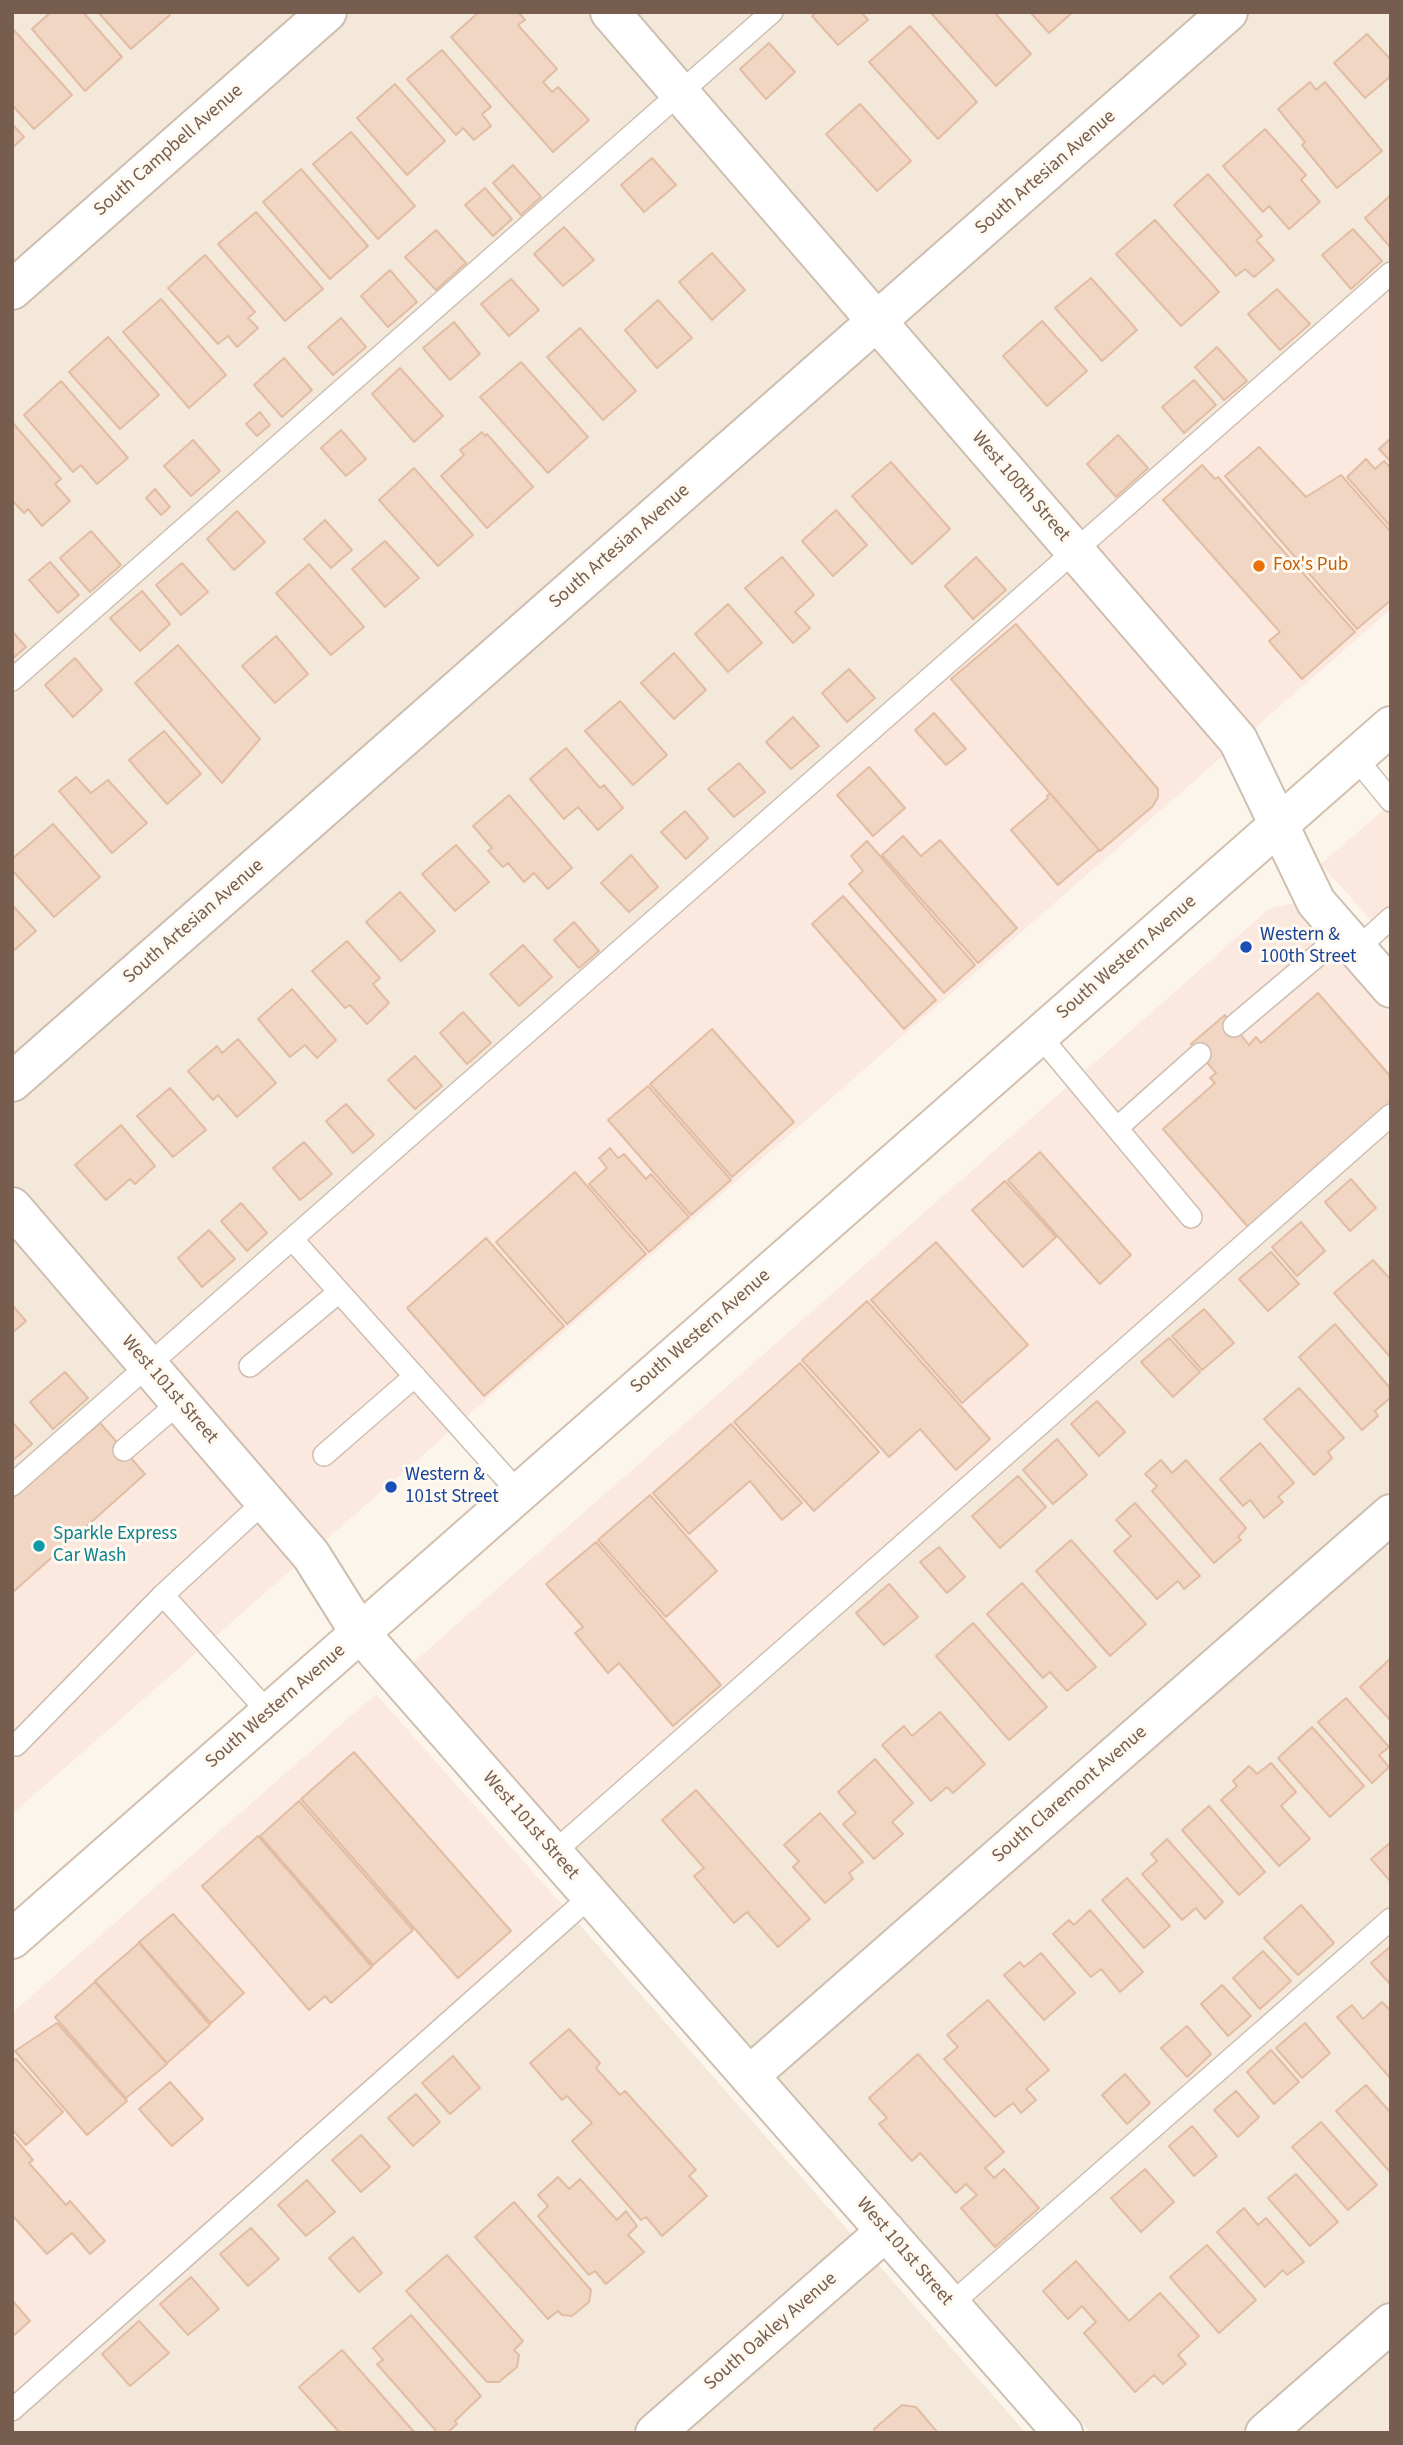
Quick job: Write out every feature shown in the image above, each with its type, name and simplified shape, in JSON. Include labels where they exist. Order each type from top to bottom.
[{"type":"street","name":"South Campbell Avenue","points":[[12,290],[327,12]]},
{"type":"street","name":"West 100th Street","points":[[610,12],[1238,740],[1316,902],[1391,988]]},
{"type":"street","name":"South Artesian Avenue","points":[[12,1082],[1228,12]]},
{"type":"street","name":"South Western Avenue","points":[[12,1938],[1391,726]]},
{"type":"street","name":"West 101st Street","points":[[12,1207],[311,1555],[360,1633],[1063,2433]]},
{"type":"street","name":"South Claremont Avenue","points":[[749,2076],[1391,1514]]},
{"type":"street","name":"South Oakley Avenue","points":[[655,2433],[886,2231]]},
{"type":"street","points":[[1265,2433],[1391,2323]]},
{"type":"lane","points":[[12,680],[772,12]]},
{"type":"lane","points":[[12,1485],[1391,273]]},
{"type":"lane","points":[[1355,757],[1391,801]]},
{"type":"lane","points":[[1234,1026],[1350,942],[1391,918]]},
{"type":"lane","points":[[1039,1035],[1191,1217]]},
{"type":"lane","points":[[1117,1128],[1200,1054]]},
{"type":"lane","points":[[553,1853],[1391,1115]]},
{"type":"lane","points":[[292,1239],[519,1493]]},
{"type":"lane","points":[[250,1366],[339,1292]]},
{"type":"lane","points":[[324,1455],[415,1376]]},
{"type":"lane","points":[[124,1450],[180,1402]]},
{"type":"lane","points":[[16,1745],[163,1595],[265,1501]]},
{"type":"lane","points":[[163,1595],[269,1713]]},
{"type":"lane","points":[[12,2410],[591,1896]]},
{"type":"lane","points":[[950,2305],[1391,1919]]},
{"type":"shaded area","points":[[12,12],[1391,12],[1391,277],[12,1488]]},
{"type":"shaded area","points":[[1391,272],[1391,609],[12,1814],[12,1472]]},
{"type":"shaded area","points":[[1391,803],[1391,943],[1321,864]]},
{"type":"shaded area","points":[[1294,903],[1391,1015],[1391,1115],[569,1840],[413,1663],[1269,909]]},
{"type":"shaded area","points":[[1391,1115],[1391,2433],[1091,2433],[569,1840]]},
{"type":"shaded area","points":[[376,1694],[571,1915],[12,2410],[12,2013]]},
{"type":"shaded area","points":[[571,1915],[1026,2433],[12,2433],[12,2410]]},
{"type":"building","points":[[51,12],[83,12],[122,57],[85,91],[32,29]]},
{"type":"building","points":[[98,12],[168,12],[170,15],[131,49]]},
{"type":"building","points":[[479,12],[518,12],[525,20],[518,25],[557,69],[543,82],[552,92],[558,87],[589,120],[553,152],[451,37]]},
{"type":"building","points":[[816,12],[861,12],[868,20],[838,45],[812,16]]},
{"type":"building","points":[[994,12],[1031,54],[996,86],[932,14]]},
{"type":"building","points":[[1030,12],[1073,12],[1049,33]]},
{"type":"building","points":[[910,26],[977,102],[938,139],[869,62]]},
{"type":"building","points":[[12,28],[72,95],[34,129],[12,105]]},
{"type":"building","points":[[1367,34],[1391,60],[1391,76],[1365,98],[1334,63]]},
{"type":"building","points":[[769,43],[795,72],[766,99],[740,69]]},
{"type":"building","points":[[442,50],[491,107],[482,114],[491,126],[474,140],[463,128],[456,135],[407,79]]},
{"type":"building","points":[[1310,82],[1316,90],[1325,82],[1382,151],[1337,188],[1302,145],[1305,142],[1278,109]]},
{"type":"building","points":[[395,84],[445,141],[407,175],[357,118]]},
{"type":"building","points":[[860,104],[911,161],[877,191],[826,134]]},
{"type":"building","points":[[12,124],[24,137],[12,148]]},
{"type":"building","points":[[1265,129],[1306,175],[1301,180],[1320,202],[1289,229],[1269,206],[1263,212],[1223,166]]},
{"type":"building","points":[[351,132],[415,206],[378,239],[313,164]]},
{"type":"building","points":[[652,158],[676,185],[644,212],[621,185]]},
{"type":"building","points":[[513,165],[541,197],[521,215],[493,183]]},
{"type":"building","points":[[301,169],[368,246],[330,279],[263,202]]},
{"type":"building","points":[[1208,174],[1262,236],[1256,240],[1274,260],[1254,277],[1245,269],[1236,276],[1174,205]]},
{"type":"building","points":[[485,188],[512,219],[493,236],[465,205]]},
{"type":"building","points":[[1391,195],[1391,247],[1390,247],[1365,218]]},
{"type":"building","points":[[256,212],[323,289],[285,321],[218,244]]},
{"type":"building","points":[[1155,220],[1219,292],[1181,326],[1116,254]]},
{"type":"building","points":[[564,227],[594,260],[563,286],[534,254]]},
{"type":"building","points":[[1353,229],[1382,261],[1351,289],[1322,255]]},
{"type":"building","points":[[436,230],[466,263],[436,290],[405,257]]},
{"type":"building","points":[[712,253],[745,290],[712,320],[679,282]]},
{"type":"building","points":[[205,255],[255,312],[248,318],[258,328],[237,347],[228,336],[218,344],[168,288]]},
{"type":"building","points":[[390,270],[417,302],[388,327],[361,296]]},
{"type":"building","points":[[1091,278],[1137,330],[1102,361],[1055,308]]},
{"type":"building","points":[[511,279],[539,310],[509,336],[481,304]]},
{"type":"building","points":[[1277,289],[1310,324],[1280,350],[1248,314]]},
{"type":"building","points":[[161,299],[226,375],[189,408],[123,332]]},
{"type":"building","points":[[658,300],[692,338],[657,368],[625,330]]},
{"type":"building","points":[[341,318],[366,347],[333,375],[308,347]]},
{"type":"building","points":[[1042,321],[1087,371],[1047,406],[1003,356]]},
{"type":"building","points":[[454,322],[480,354],[450,380],[423,348]]},
{"type":"building","points":[[580,328],[636,391],[603,420],[547,357]]},
{"type":"building","points":[[108,337],[159,395],[120,429],[69,372]]},
{"type":"building","points":[[1217,347],[1247,381],[1224,400],[1195,367]]},
{"type":"building","points":[[284,358],[312,390],[282,417],[254,385]]},
{"type":"building","points":[[521,362],[588,437],[548,473],[480,397]]},
{"type":"building","points":[[400,368],[443,416],[414,442],[372,394]]},
{"type":"building","points":[[1194,380],[1216,405],[1184,433],[1162,407]]},
{"type":"building","points":[[61,381],[128,458],[97,484],[81,465],[73,472],[24,415]]},
{"type":"building","points":[[260,412],[270,425],[257,436],[246,424]]},
{"type":"building","points":[[13,423],[61,479],[55,484],[70,501],[42,526],[28,509],[24,513],[12,500]]},
{"type":"building","points":[[341,430],[366,459],[346,476],[321,448]]},
{"type":"building","points":[[482,432],[485,436],[487,434],[533,487],[487,528],[441,476],[464,455],[460,450]]},
{"type":"building","points":[[1118,435],[1148,468],[1116,497],[1087,464]]},
{"type":"building","points":[[1391,438],[1391,462],[1379,449]]},
{"type":"building","points":[[193,440],[220,471],[191,496],[164,466]]},
{"type":"building","points":[[1259,447],[1306,497],[1341,475],[1391,532],[1391,600],[1357,629],[1225,476]]},
{"type":"building","points":[[1366,459],[1375,469],[1384,461],[1391,468],[1391,527],[1347,477]]},
{"type":"building","points":[[891,462],[950,529],[912,564],[852,496]]},
{"type":"building","name":"Fox's Pub","points":[[1202,465],[1215,479],[1218,477],[1355,632],[1302,679],[1269,641],[1280,632],[1163,500]]},
{"type":"building","points":[[414,468],[473,535],[438,566],[379,500]]},
{"type":"building","points":[[155,489],[170,507],[161,515],[146,498]]},
{"type":"building","points":[[836,510],[867,545],[833,576],[802,541]]},
{"type":"building","points":[[237,511],[265,542],[234,570],[207,539]]},
{"type":"building","points":[[325,520],[352,550],[331,568],[304,539]]},
{"type":"building","points":[[91,531],[121,565],[90,592],[60,558]]},
{"type":"building","points":[[385,541],[419,578],[385,607],[352,569]]},
{"type":"building","points":[[782,557],[814,595],[795,612],[810,628],[793,643],[745,588]]},
{"type":"building","points":[[976,557],[1006,590],[973,619],[945,586]]},
{"type":"building","points":[[50,562],[79,595],[58,613],[29,580]]},
{"type":"building","points":[[182,563],[208,592],[181,615],[156,585]]},
{"type":"building","points":[[309,564],[364,627],[331,655],[276,593]]},
{"type":"building","points":[[142,591],[170,624],[140,651],[110,618]]},
{"type":"building","points":[[728,604],[762,643],[728,672],[695,634]]},
{"type":"building","points":[[1016,624],[1158,789],[1158,797],[1153,806],[1100,851],[951,679]]},
{"type":"building","points":[[12,631],[26,647],[12,659]]},
{"type":"building","points":[[276,636],[308,674],[275,703],[242,666]]},
{"type":"building","points":[[178,645],[260,739],[222,783],[135,683]]},
{"type":"building","points":[[674,653],[706,690],[674,719],[641,683]]},
{"type":"building","points":[[75,658],[102,690],[73,717],[45,685]]},
{"type":"building","points":[[849,669],[875,698],[847,722],[822,693]]},
{"type":"building","points":[[620,701],[667,755],[633,785],[585,731]]},
{"type":"building","points":[[934,713],[966,749],[946,765],[915,730]]},
{"type":"building","points":[[793,717],[819,746],[791,769],[766,742]]},
{"type":"building","points":[[164,731],[201,774],[167,804],[129,760]]},
{"type":"building","points":[[566,748],[600,788],[604,785],[623,808],[598,830],[578,807],[564,819],[530,779]]},
{"type":"building","points":[[739,763],[765,792],[734,817],[708,789]]},
{"type":"building","points":[[869,767],[905,808],[873,836],[837,795]]},
{"type":"building","points":[[76,777],[91,793],[108,780],[147,823],[112,853],[59,791]]},
{"type":"building","points":[[1050,793],[1099,850],[1058,885],[1011,830],[1048,798]]},
{"type":"building","points":[[509,795],[572,868],[548,889],[534,873],[524,882],[508,863],[503,867],[488,851],[492,848],[473,826]]},
{"type":"building","points":[[685,811],[708,838],[686,859],[661,832]]},
{"type":"building","points":[[53,824],[100,877],[54,917],[12,870],[12,859]]},
{"type":"building","points":[[903,836],[921,856],[940,840],[1017,928],[978,963],[882,855]]},
{"type":"building","points":[[867,841],[975,965],[944,993],[849,884],[863,871],[851,856]]},
{"type":"building","points":[[456,845],[489,882],[455,911],[422,874]]},
{"type":"building","points":[[631,855],[658,887],[629,912],[601,883]]},
{"type":"building","points":[[400,892],[435,931],[401,961],[366,922]]},
{"type":"building","points":[[843,896],[936,1000],[904,1029],[812,924]]},
{"type":"building","points":[[12,905],[36,931],[12,952]]},
{"type":"building","points":[[574,922],[599,951],[579,968],[554,940]]},
{"type":"building","points":[[347,941],[380,978],[373,984],[389,1003],[367,1024],[350,1005],[345,1008],[312,971]]},
{"type":"building","points":[[523,945],[552,977],[519,1006],[490,974]]},
{"type":"building","points":[[292,989],[336,1040],[317,1058],[305,1045],[290,1057],[258,1019]]},
{"type":"building","points":[[1318,993],[1391,1077],[1391,1104],[1248,1227],[1163,1129],[1215,1083],[1210,1078],[1216,1073],[1191,1044],[1225,1015],[1249,1045],[1256,1037],[1261,1043]]},
{"type":"building","points":[[463,1012],[491,1043],[467,1064],[440,1033]]},
{"type":"building","points":[[712,1029],[794,1122],[732,1177],[650,1084]]},
{"type":"building","points":[[238,1039],[276,1083],[237,1117],[218,1095],[213,1100],[188,1071],[217,1046],[222,1053]]},
{"type":"building","points":[[415,1056],[442,1086],[415,1109],[388,1080]]},
{"type":"building","points":[[648,1086],[731,1180],[691,1215],[608,1120]]},
{"type":"building","points":[[170,1088],[206,1130],[173,1157],[137,1116]]},
{"type":"building","points":[[346,1104],[374,1135],[353,1153],[326,1121]]},
{"type":"building","points":[[121,1125],[155,1166],[135,1184],[130,1179],[106,1200],[75,1165]]},
{"type":"building","points":[[304,1142],[332,1174],[300,1200],[273,1168]]},
{"type":"building","points":[[610,1148],[618,1158],[624,1154],[646,1179],[651,1174],[689,1217],[649,1252],[589,1184],[607,1168],[599,1158]]},
{"type":"building","points":[[1040,1152],[1131,1255],[1100,1284],[1008,1180]]},
{"type":"building","points":[[575,1172],[646,1254],[567,1324],[496,1242]]},
{"type":"building","points":[[1351,1179],[1376,1208],[1350,1231],[1325,1202]]},
{"type":"building","points":[[1005,1181],[1056,1237],[1023,1267],[972,1210]]},
{"type":"building","points":[[241,1203],[267,1233],[247,1251],[221,1221]]},
{"type":"building","points":[[1301,1222],[1325,1251],[1297,1276],[1272,1247]]},
{"type":"building","points":[[209,1230],[235,1259],[202,1287],[178,1258]]},
{"type":"building","points":[[486,1238],[564,1326],[484,1396],[407,1308]]},
{"type":"building","points":[[936,1242],[1028,1345],[962,1403],[871,1300]]},
{"type":"building","points":[[1271,1252],[1299,1284],[1268,1311],[1239,1279]]},
{"type":"building","points":[[1373,1260],[1391,1280],[1391,1358],[1334,1293]]},
{"type":"building","points":[[867,1301],[990,1439],[956,1470],[920,1429],[889,1457],[802,1360]]},
{"type":"building","points":[[12,1305],[26,1321],[12,1333]]},
{"type":"building","points":[[1204,1309],[1234,1343],[1202,1370],[1172,1336]]},
{"type":"building","points":[[1335,1324],[1391,1389],[1391,1397],[1375,1411],[1378,1416],[1362,1430],[1299,1357]]},
{"type":"building","points":[[1169,1338],[1200,1372],[1173,1397],[1141,1362]]},
{"type":"building","points":[[800,1363],[879,1452],[814,1511],[734,1422]]},
{"type":"building","points":[[65,1372],[88,1398],[53,1429],[30,1402]]},
{"type":"building","points":[[1299,1388],[1344,1438],[1328,1452],[1332,1458],[1314,1475],[1264,1419]]},
{"type":"building","points":[[1097,1401],[1125,1432],[1099,1456],[1071,1424]]},
{"type":"building","points":[[12,1422],[32,1444],[12,1461]]},
{"type":"building","name":"Sparkle Express Car Wash","points":[[100,1423],[145,1474],[12,1593],[12,1499]]},
{"type":"building","points":[[731,1424],[802,1503],[782,1520],[750,1481],[689,1534],[653,1493]]},
{"type":"building","points":[[1057,1439],[1087,1475],[1053,1504],[1023,1470]]},
{"type":"building","points":[[1260,1443],[1294,1483],[1278,1497],[1283,1502],[1264,1518],[1250,1500],[1243,1506],[1220,1479]]},
{"type":"building","points":[[1161,1460],[1172,1473],[1186,1460],[1246,1528],[1238,1537],[1241,1540],[1214,1563],[1152,1491],[1157,1486],[1145,1474]]},
{"type":"building","points":[[1018,1476],[1046,1507],[1000,1548],[972,1516]]},
{"type":"building","points":[[650,1495],[717,1571],[666,1617],[598,1540]]},
{"type":"building","points":[[1135,1503],[1200,1576],[1184,1589],[1178,1581],[1157,1599],[1114,1551],[1131,1536],[1116,1520]]},
{"type":"building","points":[[1071,1540],[1146,1624],[1110,1656],[1036,1571]]},
{"type":"building","points":[[596,1542],[721,1685],[673,1726],[619,1663],[608,1673],[575,1633],[583,1627],[546,1584]]},
{"type":"building","points":[[939,1547],[965,1577],[947,1593],[920,1562]]},
{"type":"building","points":[[1022,1583],[1096,1667],[1067,1691],[1050,1672],[1043,1678],[987,1614]]},
{"type":"building","points":[[889,1584],[918,1617],[884,1645],[856,1613]]},
{"type":"building","points":[[973,1623],[1047,1707],[1009,1740],[936,1656]]},
{"type":"building","points":[[1391,1660],[1391,1721],[1360,1687]]},
{"type":"building","points":[[1346,1698],[1389,1747],[1379,1755],[1389,1767],[1372,1783],[1318,1722]]},
{"type":"building","points":[[940,1712],[985,1764],[953,1793],[947,1787],[931,1801],[882,1745],[904,1726],[912,1736]]},
{"type":"building","points":[[1312,1727],[1364,1786],[1330,1817],[1278,1758]]},
{"type":"building","points":[[354,1752],[511,1931],[458,1978],[301,1799]]},
{"type":"building","points":[[875,1759],[913,1803],[892,1822],[903,1834],[874,1859],[843,1824],[856,1813],[838,1792]]},
{"type":"building","points":[[1271,1763],[1296,1792],[1281,1806],[1310,1839],[1279,1866],[1221,1800],[1237,1786],[1233,1781],[1249,1766],[1257,1774]]},
{"type":"building","points":[[696,1790],[810,1919],[778,1947],[747,1912],[734,1923],[694,1876],[704,1868],[662,1820]]},
{"type":"building","points":[[299,1801],[413,1930],[373,1965],[260,1836]]},
{"type":"building","points":[[1209,1806],[1265,1872],[1239,1895],[1182,1830]]},
{"type":"building","points":[[820,1813],[863,1862],[849,1873],[853,1879],[825,1903],[793,1867],[799,1861],[784,1845]]},
{"type":"building","points":[[258,1836],[372,1967],[331,2003],[325,1996],[309,2010],[202,1886]]},
{"type":"building","points":[[1167,1839],[1223,1902],[1205,1919],[1196,1908],[1182,1920],[1142,1874],[1157,1861],[1151,1854]]},
{"type":"building","points":[[1391,1842],[1391,1882],[1371,1859]]},
{"type":"building","points":[[1127,1878],[1170,1926],[1144,1948],[1102,1900]]},
{"type":"building","points":[[1301,1905],[1334,1943],[1298,1975],[1264,1938]]},
{"type":"building","points":[[1090,1910],[1143,1972],[1120,1992],[1101,1969],[1091,1977],[1053,1934],[1069,1920],[1074,1925]]},
{"type":"building","points":[[173,1914],[244,1993],[211,2023],[139,1942]]},
{"type":"building","points":[[139,1943],[210,2025],[167,2063],[95,1981]]},
{"type":"building","points":[[1391,1946],[1391,1985],[1371,1963]]},
{"type":"building","points":[[1263,1951],[1291,1981],[1260,2009],[1233,1978]]},
{"type":"building","points":[[1041,1953],[1075,1993],[1044,2020],[1004,1975],[1020,1962],[1024,1967]]},
{"type":"building","points":[[95,1982],[167,2064],[126,2098],[55,2017]]},
{"type":"building","points":[[1222,1985],[1251,2016],[1228,2036],[1201,2004]]},
{"type":"building","points":[[988,2000],[1049,2070],[1026,2089],[1036,2100],[1021,2113],[1013,2103],[995,2117],[944,2059],[958,2047],[947,2035]]},
{"type":"building","points":[[1382,2002],[1391,2011],[1391,2079],[1337,2017],[1352,2005],[1363,2019]]},
{"type":"building","points":[[57,2023],[127,2101],[87,2135],[15,2051]]},
{"type":"building","points":[[1305,2023],[1330,2053],[1302,2078],[1276,2048]]},
{"type":"building","points":[[1187,2026],[1211,2054],[1187,2077],[1161,2048]]},
{"type":"building","points":[[569,2029],[600,2063],[596,2068],[620,2095],[625,2091],[696,2170],[689,2176],[707,2196],[662,2236],[646,2217],[641,2220],[572,2141],[592,2123],[567,2096],[562,2100],[530,2063]]},
{"type":"building","points":[[1271,2050],[1299,2082],[1274,2104],[1247,2072]]},
{"type":"building","points":[[918,2054],[1004,2152],[985,2168],[994,2178],[1004,2169],[1039,2208],[995,2247],[961,2208],[977,2195],[966,2184],[956,2193],[920,2153],[912,2161],[879,2124],[887,2118],[869,2098]]},
{"type":"building","points":[[453,2056],[480,2088],[450,2114],[422,2083]]},
{"type":"building","points":[[16,2059],[63,2112],[26,2145],[12,2129],[12,2061]]},
{"type":"building","points":[[1125,2074],[1150,2103],[1127,2124],[1102,2095]]},
{"type":"building","points":[[170,2082],[203,2119],[172,2146],[139,2109]]},
{"type":"building","points":[[1366,2085],[1391,2113],[1390,2172],[1336,2111]]},
{"type":"building","points":[[1236,2091],[1259,2117],[1238,2137],[1214,2110]]},
{"type":"building","points":[[416,2094],[440,2122],[413,2146],[388,2118]]},
{"type":"building","points":[[1321,2122],[1377,2185],[1348,2210],[1292,2147]]},
{"type":"building","points":[[1192,2126],[1217,2156],[1194,2176],[1169,2146]]},
{"type":"building","points":[[12,2135],[33,2160],[29,2163],[66,2205],[70,2201],[105,2241],[90,2254],[72,2233],[47,2254],[12,2215]]},
{"type":"building","points":[[361,2135],[390,2167],[361,2192],[332,2160]]},
{"type":"building","points":[[1145,2169],[1174,2202],[1141,2232],[1111,2198]]},
{"type":"building","points":[[1296,2174],[1338,2222],[1310,2246],[1268,2198]]},
{"type":"building","points":[[558,2177],[569,2189],[580,2179],[617,2220],[626,2211],[637,2226],[628,2235],[644,2252],[606,2284],[595,2271],[589,2275],[538,2216],[548,2206],[538,2195]]},
{"type":"building","points":[[307,2180],[335,2212],[306,2236],[278,2205]]},
{"type":"building","points":[[514,2202],[591,2290],[589,2302],[572,2316],[562,2315],[558,2311],[548,2319],[475,2237]]},
{"type":"building","points":[[1244,2208],[1258,2225],[1266,2218],[1304,2262],[1287,2275],[1283,2270],[1265,2287],[1217,2232]]},
{"type":"building","points":[[251,2228],[279,2259],[248,2286],[220,2254]]},
{"type":"building","points":[[353,2237],[382,2273],[359,2292],[329,2258]]},
{"type":"building","points":[[1207,2245],[1256,2300],[1219,2333],[1170,2277]]},
{"type":"building","points":[[447,2255],[523,2341],[514,2350],[519,2355],[517,2367],[499,2382],[487,2382],[406,2291]]},
{"type":"building","points":[[1076,2261],[1129,2321],[1160,2293],[1199,2336],[1178,2355],[1186,2364],[1163,2384],[1154,2375],[1135,2392],[1084,2333],[1096,2322],[1082,2306],[1068,2319],[1043,2291]]},
{"type":"building","points":[[191,2277],[219,2309],[188,2335],[160,2304]]},
{"type":"building","points":[[12,2300],[30,2321],[12,2337]]},
{"type":"building","points":[[411,2315],[481,2396],[455,2421],[457,2424],[447,2433],[438,2433],[377,2364],[383,2360],[373,2348]]},
{"type":"building","points":[[139,2321],[169,2353],[130,2386],[102,2354]]},
{"type":"building","points":[[342,2350],[415,2433],[340,2433],[299,2387]]},
{"type":"building","points":[[902,2405],[916,2407],[938,2433],[875,2433],[874,2429]]},
{"type":"place","name":"Fox's Pub","points":[[1259,566]]},
{"type":"place","name":"Western & 100th Street","points":[[1246,947]]},
{"type":"place","name":"Western & 101st Street","points":[[391,1487]]},
{"type":"place","name":"Sparkle Express Car Wash","points":[[39,1546]]}]
